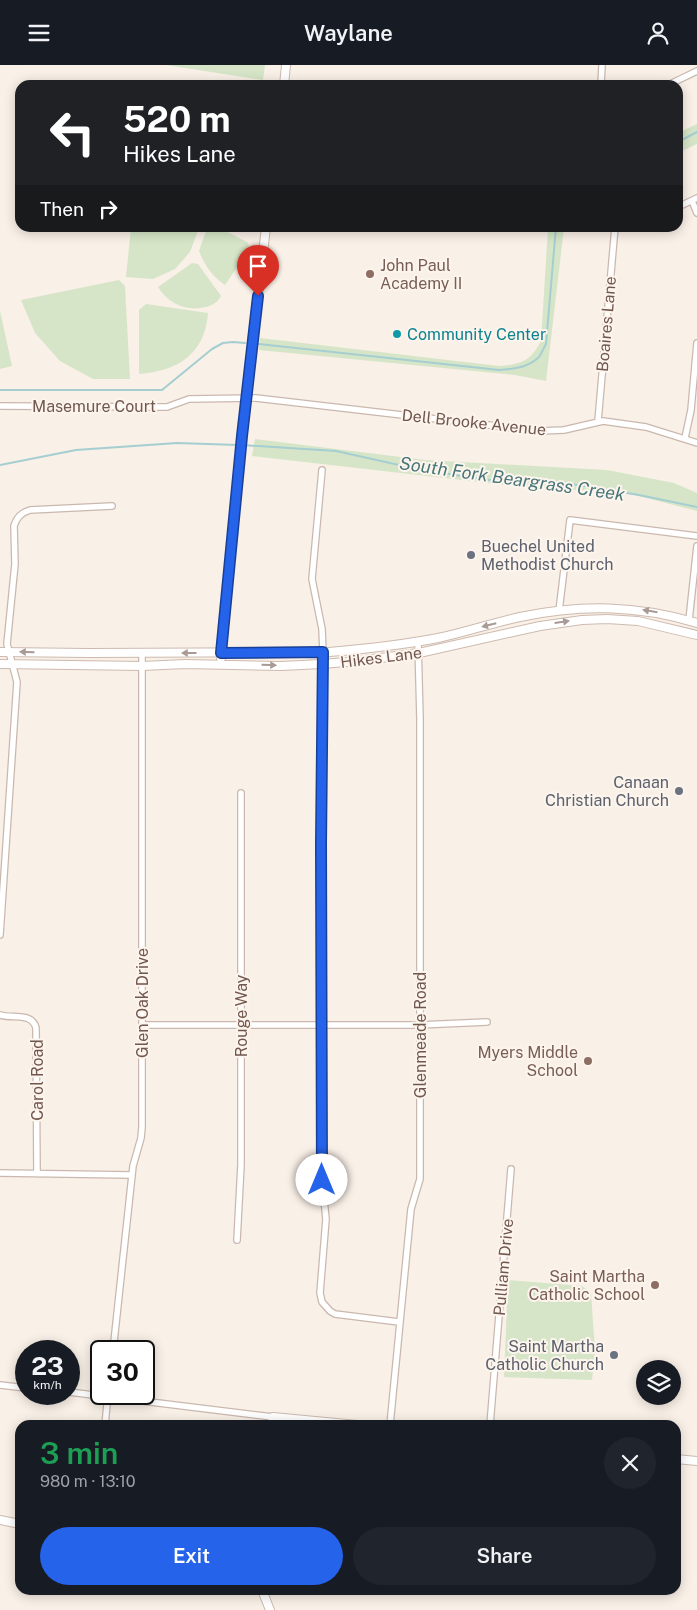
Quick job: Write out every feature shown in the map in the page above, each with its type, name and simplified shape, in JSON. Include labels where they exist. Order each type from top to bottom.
[{"type":"main road","points":[[284,80],[286,65]]},
{"type":"main road","points":[[220,664],[242,436],[265,232]]},
{"type":"main road","name":"Hikes Lane","points":[[0,652],[221,653],[358,650],[418,642],[518,617],[591,608],[638,609],[659,612],[693,621]]},
{"type":"main road","name":"Hikes Lane","points":[[0,664],[142,666],[220,664],[281,666],[322,664],[419,653],[540,626],[582,620],[638,621],[697,635]]},
{"type":"main road","points":[[681,1459],[697,1461]]},
{"type":"main road","points":[[0,1520],[15,1523]]},
{"type":"main road","points":[[264,1595],[270,1610]]},
{"type":"street","points":[[600,80],[602,65]]},
{"type":"street","points":[[678,80],[697,71]]},
{"type":"street","points":[[683,205],[695,199],[697,213]]},
{"type":"street","name":"Boaires Lane","points":[[598,421],[615,232]]},
{"type":"street","points":[[685,438],[691,409],[697,343]]},
{"type":"street","name":"Masemure Court","points":[[0,406],[167,407],[189,399],[247,398]]},
{"type":"street","name":"Dell Brooke Avenue","points":[[247,398],[540,431],[564,430],[604,421],[646,427],[697,443]]},
{"type":"street","points":[[322,470],[312,579],[322,629],[323,652],[321,1025],[322,1180],[326,1219],[320,1298],[324,1306],[335,1314],[399,1322]]},
{"type":"street","points":[[0,935],[17,682],[7,644],[15,564],[14,526],[19,516],[25,512],[38,509],[112,506]]},
{"type":"street","points":[[559,611],[570,520],[697,536]]},
{"type":"street","points":[[693,621],[697,546]]},
{"type":"street","name":"Glenmeade Road","points":[[390,1420],[411,1209],[420,1179],[418,642]]},
{"type":"street","name":"Glen Oak Drive","points":[[114,1340],[133,1166],[142,1127],[142,653]]},
{"type":"street","name":"Rouge Way","points":[[237,1240],[241,1174],[241,793]]},
{"type":"street","name":"Carol Road","points":[[0,1015],[30,1019],[36,1028],[37,1174]]},
{"type":"street","points":[[142,1025],[419,1025],[487,1022]]},
{"type":"street","name":"Pulliam Drive","points":[[490,1420],[511,1169]]},
{"type":"street","points":[[0,1173],[132,1175]]},
{"type":"street","points":[[0,1385],[15,1387]]},
{"type":"street","points":[[155,1402],[266,1420]]},
{"type":"street","points":[[106,1420],[107,1405]]},
{"type":"green space","points":[[166,65],[265,65],[263,80]]},
{"type":"green space","points":[[697,124],[697,144],[683,151],[683,131]]},
{"type":"green space","points":[[130,232],[198,232],[190,252],[175,269],[153,279],[126,277]]},
{"type":"green space","points":[[206,232],[228,232],[247,242],[250,248],[225,285],[209,270],[199,251]]},
{"type":"green space","points":[[548,232],[564,232],[546,381],[515,375],[259,350],[260,338],[499,366],[524,361],[529,358],[541,341]]},
{"type":"green space","points":[[192,263],[198,264],[221,296],[217,302],[206,307],[185,307],[167,298],[158,287]]},
{"type":"green space","points":[[119,280],[125,286],[130,379],[93,379],[60,361],[35,333],[21,300]]},
{"type":"green space","points":[[146,304],[208,313],[206,327],[201,339],[195,350],[187,358],[166,369],[139,374],[139,310]]},
{"type":"green space","points":[[0,311],[12,366],[0,369]]},
{"type":"green space","points":[[255,439],[425,460],[607,470],[674,483],[697,493],[697,511],[623,492],[532,488],[252,456]]},
{"type":"green space","points":[[508,1280],[582,1286],[591,1293],[595,1351],[592,1380],[504,1377]]},
{"type":"waterway","points":[[683,139],[697,132]]},
{"type":"waterway","points":[[259,344],[499,370],[524,366],[538,358],[546,344],[556,232]]},
{"type":"waterway","points":[[0,390],[162,390],[212,349],[223,343],[245,343]]},
{"type":"waterway","name":"South Fork Beargrass Creek","points":[[0,465],[76,450],[177,443],[238,445]]},
{"type":"waterway","name":"South Fork Beargrass Creek","points":[[242,445],[336,451],[417,469],[487,480],[559,482],[697,507]]},
{"type":"place","name":"John Paul Academy II","points":[[370,274]]},
{"type":"place","name":"Community Center","points":[[397,334]]},
{"type":"place","name":"Buechel United Methodist Church","points":[[471,555]]},
{"type":"place","name":"Canaan Christian Church","points":[[679,791]]},
{"type":"place","name":"Myers Middle School","points":[[588,1061]]},
{"type":"place","name":"Saint Martha Catholic School","points":[[655,1285]]},
{"type":"place","name":"Saint Martha Catholic Church","points":[[614,1355]]},
{"type":"route","points":[[258,296],[221,653],[323,652],[321,844],[322,1180]]}]
